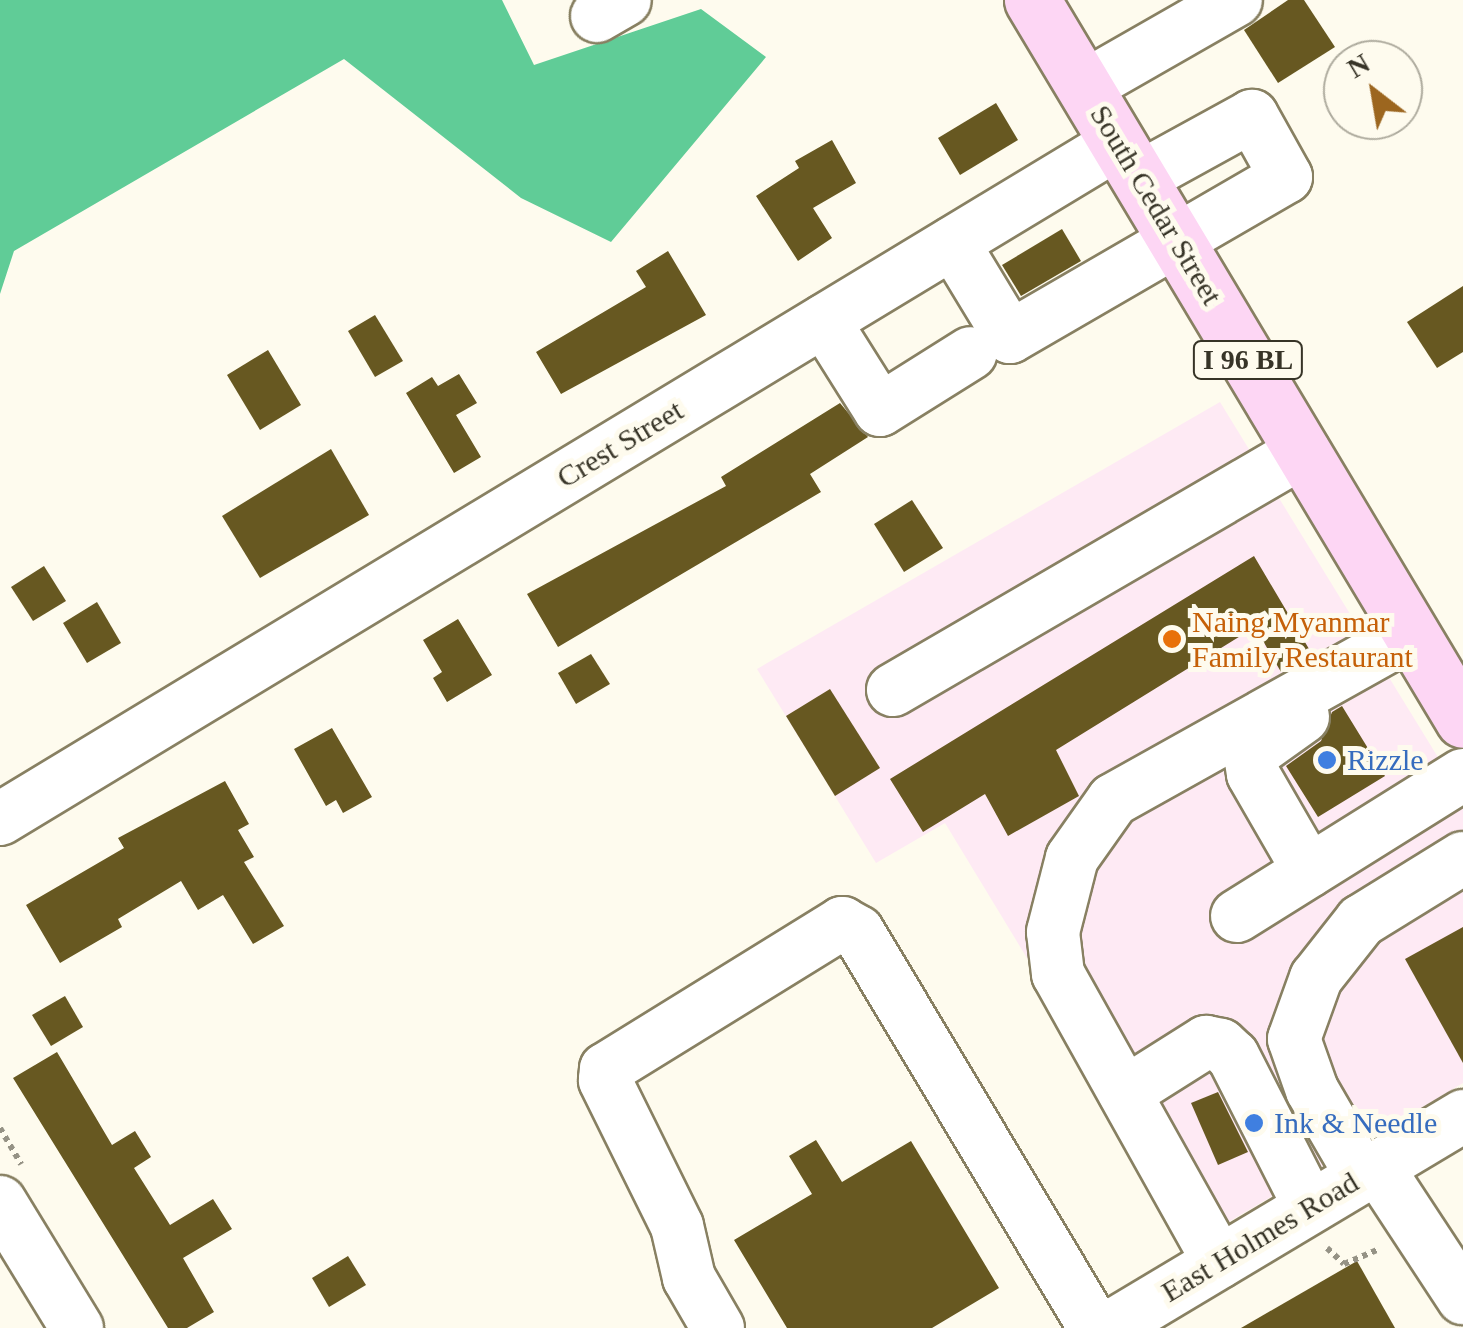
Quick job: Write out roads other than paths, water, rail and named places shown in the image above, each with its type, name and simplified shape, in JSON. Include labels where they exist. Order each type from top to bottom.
[{"type":"main road","name":"South Cedar Street","points":[[1047,5],[1084,87],[1463,720]]},
{"type":"street","points":[[1084,87],[1236,0]]},
{"type":"street","name":"Crest Street","points":[[0,819],[953,244],[1128,160],[1252,116],[1286,177],[1177,241]]},
{"type":"street","points":[[953,244],[1010,337],[1177,241]]},
{"type":"street","points":[[824,321],[880,410],[971,353]]},
{"type":"street","points":[[893,690],[1303,451]]},
{"type":"street","points":[[1309,871],[1253,774],[1250,755],[1416,640]]},
{"type":"street","points":[[1219,1262],[1058,974],[1053,932],[1072,858],[1095,818],[1113,800],[1198,748],[1416,640]]},
{"type":"street","points":[[1237,916],[1463,775]]},
{"type":"street","points":[[1463,858],[1360,920],[1316,978],[1294,1038],[1312,1090],[1463,1298]]},
{"type":"street","points":[[718,1328],[688,1278],[677,1226],[605,1080],[606,1068],[842,923],[858,932],[1095,1328]]},
{"type":"street","points":[[1124,1093],[1206,1042],[1220,1045],[1233,1056],[1318,1227]]},
{"type":"street","name":"East Holmes Road","points":[[1137,1321],[1219,1262],[1318,1227],[1370,1172],[1463,1116]]},
{"type":"street","points":[[0,1202],[76,1328]]},
{"type":"place","name":"Naing Myanmar Family Restaurant","points":[[1172,639]]},
{"type":"place","name":"Rizzle","points":[[1327,760]]},
{"type":"place","name":"Ink & Needle","points":[[1254,1123]]}]
